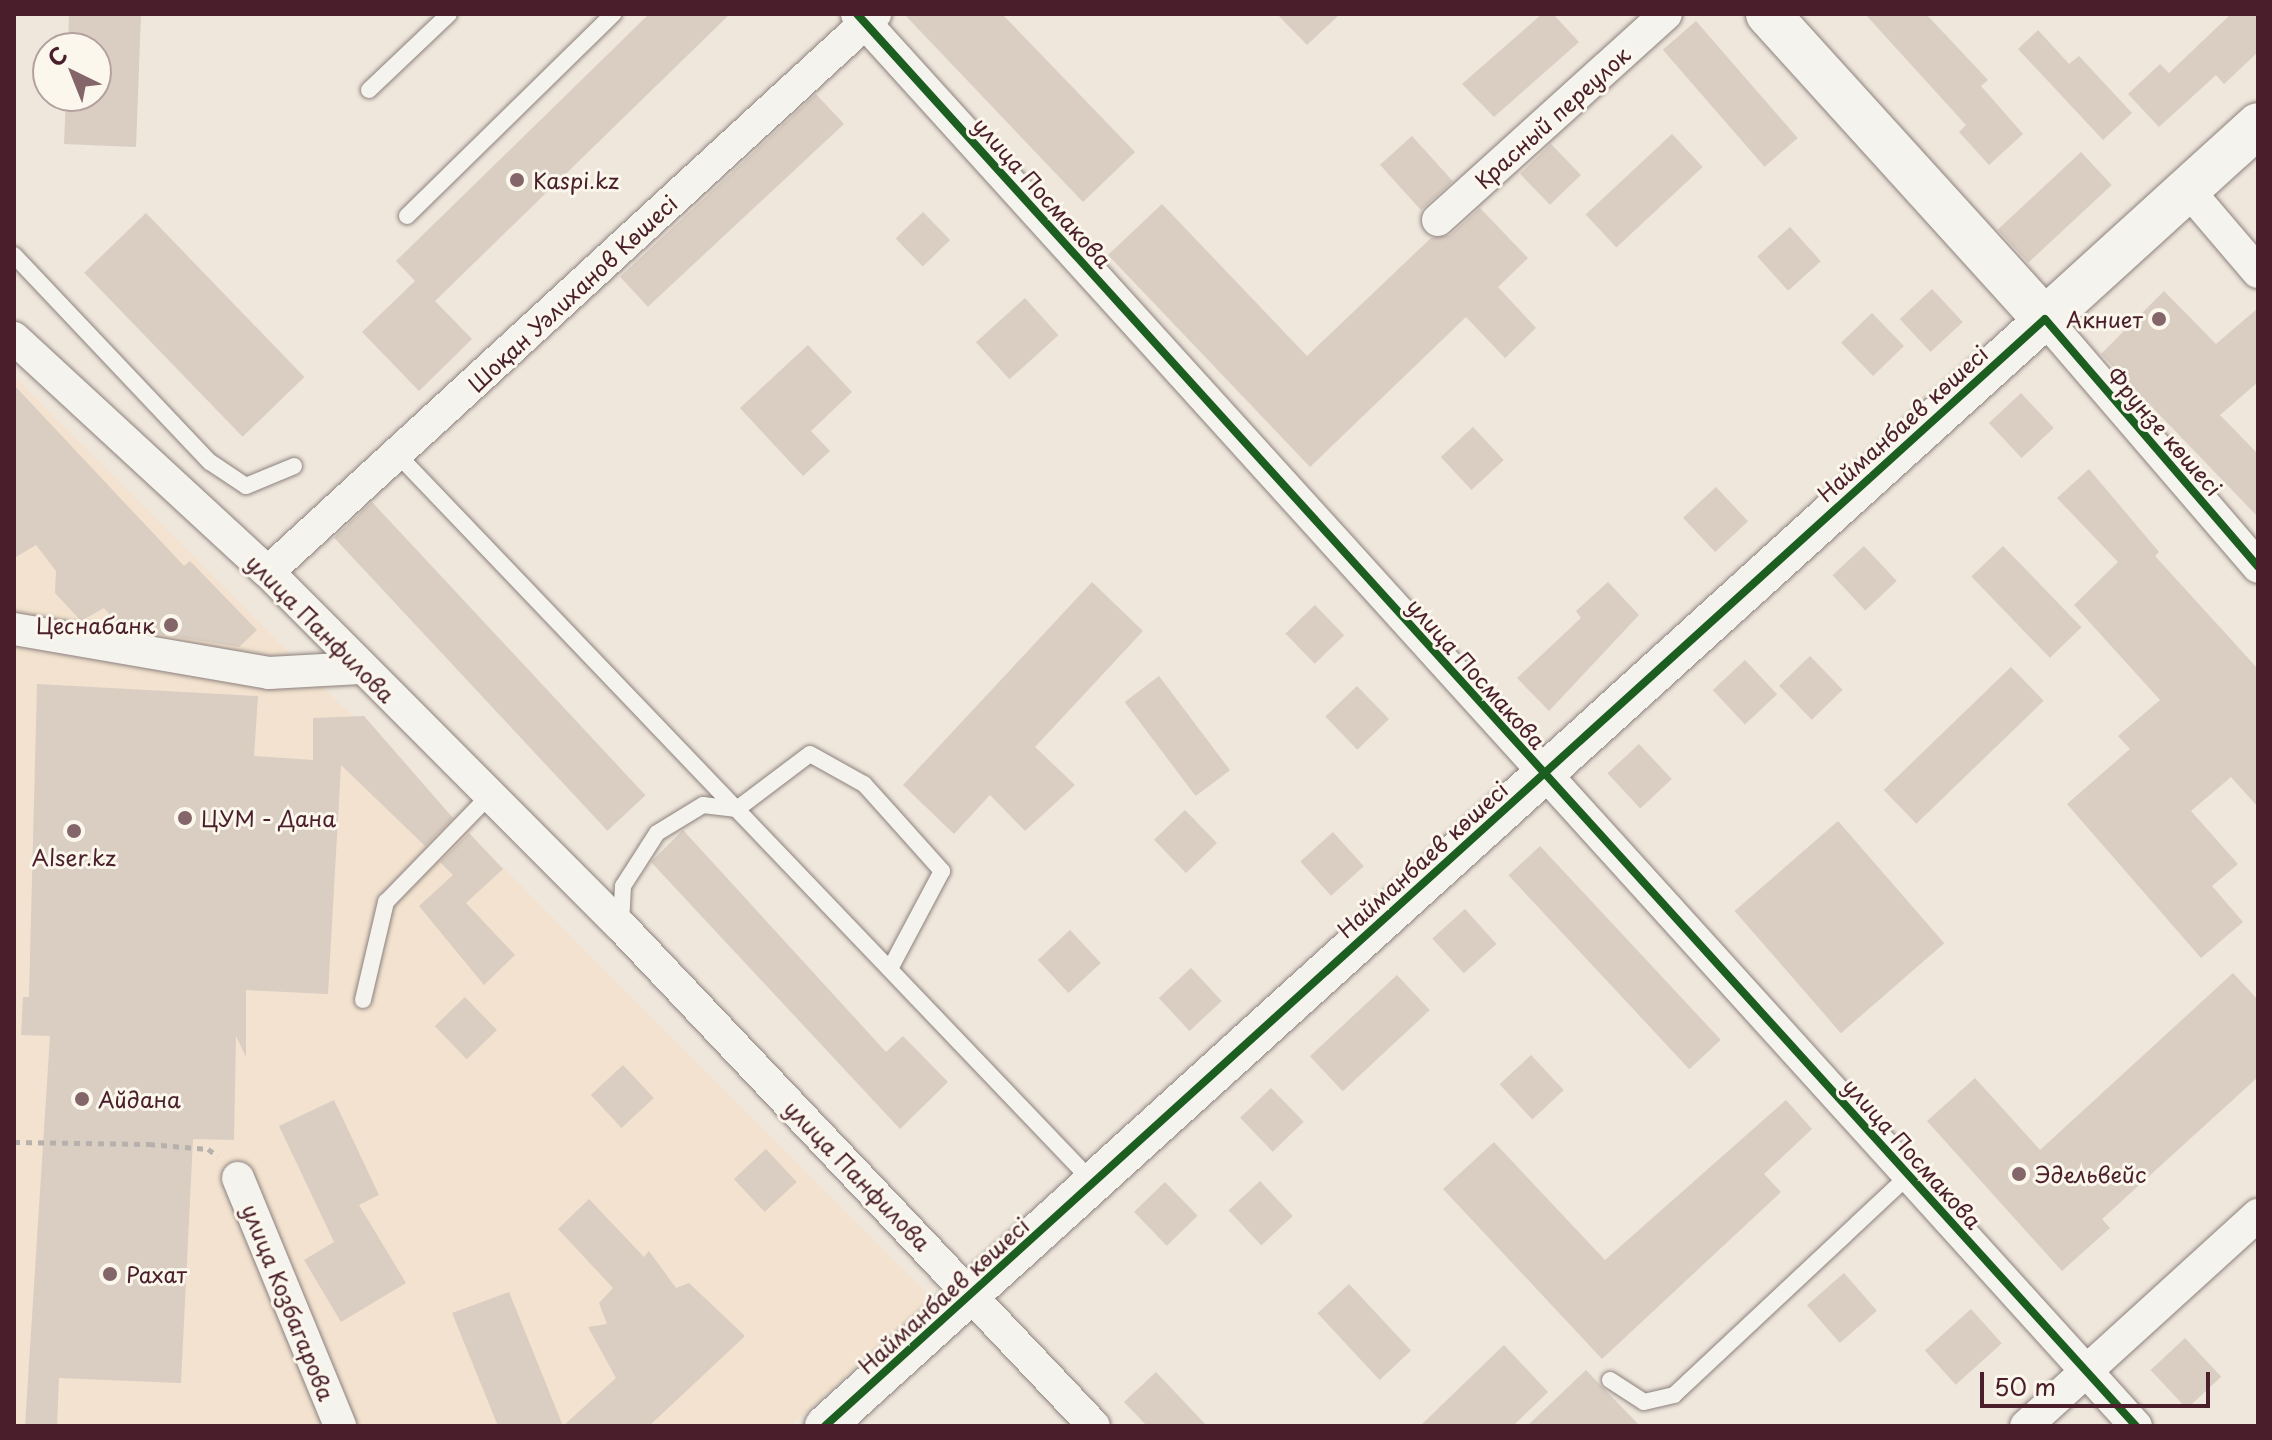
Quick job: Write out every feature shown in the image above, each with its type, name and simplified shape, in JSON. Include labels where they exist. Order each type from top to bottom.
[{"type":"main road","name":"Фрунзе көшесі","points":[[1768,14],[2045,319]]},
{"type":"main road","name":"Найманбаев көшесі","points":[[2045,319],[2258,125]]},
{"type":"street","name":"Красный переулок","points":[[1438,220],[1666,14]]},
{"type":"street","name":"Шоқан Уәлиханов Көшесі","points":[[268,572],[866,17]]},
{"type":"street","name":"улица Посмакова","points":[[866,17],[1543,773],[2136,1426]]},
{"type":"street","points":[[2188,190],[2258,272]]},
{"type":"street","name":"Фрунзе көшесі","points":[[2045,319],[2258,567]]},
{"type":"street","name":"Найманбаев көшесі","points":[[825,1426],[2045,319]]},
{"type":"street","name":"улица Панфилова","points":[[14,338],[268,572],[360,668],[621,926],[1094,1426]]},
{"type":"street","points":[[14,629],[269,673],[360,668]]},
{"type":"street","name":"улица Козбагарова","points":[[238,1178],[340,1426]]},
{"type":"street","points":[[2026,1426],[2258,1215]]},
{"type":"lane","points":[[369,90],[449,14]]},
{"type":"lane","points":[[407,216],[613,14]]},
{"type":"lane","points":[[14,255],[210,462],[246,486],[294,466]]},
{"type":"lane","points":[[397,454],[1093,1182]]},
{"type":"lane","points":[[621,926],[623,886],[657,833],[703,805],[737,809],[810,754],[864,784],[904,823],[942,871],[890,969]]},
{"type":"lane","points":[[363,1000],[386,902],[489,796]]},
{"type":"lane","points":[[1610,1380],[1644,1402],[1674,1395],[1909,1175]]},
{"type":"path","points":[[14,1142],[208,1149],[238,1178]]},
{"type":"shaded area","points":[[14,376],[931,1298],[791,1426],[14,1426]]},
{"type":"building","points":[[69,14],[141,14],[136,147],[64,144],[65,112],[112,112],[112,32],[68,32]]},
{"type":"building","points":[[649,14],[730,14],[435,301],[472,339],[419,391],[362,332],[415,281],[396,261]]},
{"type":"building","points":[[904,14],[1002,14],[1135,152],[1083,202]]},
{"type":"building","points":[[1277,14],[1340,14],[1307,45]]},
{"type":"building","points":[[1542,14],[1553,14],[1579,42],[1494,117],[1462,84]]},
{"type":"building","points":[[1865,14],[1926,14],[1988,80],[1981,86],[2023,134],[1989,165],[1959,132],[1966,125]]},
{"type":"building","points":[[2231,14],[2258,14],[2258,52],[2224,84],[2216,75],[2159,127],[2128,94],[2160,64],[2169,73]]},
{"type":"building","points":[[1696,21],[1798,138],[1764,167],[1663,50]]},
{"type":"building","points":[[2038,30],[2069,64],[2079,56],[2132,113],[2103,140],[2018,49]]},
{"type":"building","points":[[816,94],[844,124],[648,307],[620,277]]},
{"type":"building","points":[[1672,134],[1703,167],[1616,247],[1586,214]]},
{"type":"building","points":[[1412,136],[1453,181],[1421,210],[1380,165]]},
{"type":"building","points":[[1551,144],[1581,175],[1550,205],[1520,174]]},
{"type":"building","points":[[2081,152],[2112,185],[2028,263],[1998,230]]},
{"type":"building","points":[[1162,204],[1307,356],[1431,238],[1450,235],[1480,208],[1528,258],[1498,287],[1536,328],[1505,358],[1466,317],[1310,467],[1108,255]]},
{"type":"building","points":[[923,212],[950,240],[923,266],[896,238]]},
{"type":"building","points":[[146,213],[304,377],[243,437],[84,273]]},
{"type":"building","points":[[1790,227],[1821,261],[1788,291],[1757,256]]},
{"type":"building","points":[[1932,289],[1963,322],[1931,352],[1900,319]]},
{"type":"building","points":[[2164,291],[2216,344],[2258,308],[2258,382],[2220,415],[2258,454],[2258,517],[2101,354]]},
{"type":"building","points":[[1025,298],[1058,335],[1009,379],[976,342]]},
{"type":"building","points":[[1872,313],[1904,346],[1873,376],[1841,343]]},
{"type":"building","points":[[808,345],[852,392],[811,431],[830,451],[803,476],[740,408]]},
{"type":"building","points":[[14,385],[184,566],[190,561],[257,630],[239,647],[121,628],[104,608],[81,621],[55,593],[56,571],[36,545],[14,558]]},
{"type":"building","points":[[2021,393],[2054,428],[2022,458],[1989,423]]},
{"type":"building","points":[[1473,427],[1504,460],[1472,490],[1441,457]]},
{"type":"building","points":[[2089,469],[2159,552],[2155,556],[2258,669],[2258,807],[2231,777],[2191,811],[2238,864],[2212,886],[2243,922],[2201,958],[2067,804],[2130,749],[2118,736],[2160,700],[2074,605],[2118,562],[2057,498]]},
{"type":"building","points":[[1716,487],[1748,521],[1715,552],[1683,518]]},
{"type":"building","points":[[372,502],[645,795],[607,831],[334,537]]},
{"type":"building","points":[[1864,546],[1897,581],[1865,610],[1833,575]]},
{"type":"building","points":[[2003,546],[2081,627],[2050,658],[1971,577]]},
{"type":"building","points":[[1092,582],[1143,631],[1035,747],[1075,785],[1025,831],[990,795],[954,834],[903,785]]},
{"type":"building","points":[[1608,582],[1639,615],[1549,711],[1517,678],[1581,618],[1576,611]]},
{"type":"building","points":[[1315,605],[1344,635],[1315,664],[1286,633]]},
{"type":"building","points":[[1810,656],[1843,690],[1812,720],[1779,686]]},
{"type":"building","points":[[1745,660],[1777,694],[1745,724],[1713,690]]},
{"type":"building","points":[[2011,667],[2044,701],[1916,824],[1884,790]]},
{"type":"building","points":[[1159,676],[1230,770],[1196,796],[1125,702]]},
{"type":"building","points":[[37,684],[258,696],[254,756],[313,760],[313,718],[364,716],[453,818],[425,846],[341,765],[328,994],[246,990],[246,1057],[236,1036],[234,1140],[193,1139],[181,1383],[59,1378],[57,1426],[25,1426],[50,1036],[21,1035],[23,997],[29,997]]},
{"type":"building","points":[[1357,686],[1389,719],[1357,750],[1325,717]]},
{"type":"building","points":[[1639,744],[1672,779],[1640,808],[1608,773]]},
{"type":"building","points":[[1185,810],[1217,843],[1186,873],[1154,840]]},
{"type":"building","points":[[1838,821],[1944,943],[1841,1033],[1735,911]]},
{"type":"building","points":[[683,830],[886,1052],[903,1036],[948,1082],[900,1129],[651,862]]},
{"type":"building","points":[[1333,832],[1364,866],[1331,896],[1300,861]]},
{"type":"building","points":[[469,833],[503,869],[466,903],[515,955],[484,985],[419,906],[453,875],[440,862]]},
{"type":"building","points":[[1540,846],[1721,1040],[1689,1069],[1509,875]]},
{"type":"building","points":[[1465,909],[1496,944],[1464,973],[1432,938]]},
{"type":"building","points":[[1070,930],[1101,963],[1069,993],[1038,960]]},
{"type":"building","points":[[1191,968],[1222,1001],[1190,1031],[1159,998]]},
{"type":"building","points":[[2233,973],[2258,1000],[2258,1077],[2102,1219],[2110,1228],[2062,1271],[1927,1121],[1975,1078],[2040,1150]]},
{"type":"building","points":[[1397,975],[1430,1010],[1343,1091],[1310,1056]]},
{"type":"building","points":[[465,997],[497,1030],[467,1059],[435,1026]]},
{"type":"building","points":[[1531,1055],[1564,1090],[1532,1119],[1500,1084]]},
{"type":"building","points":[[623,1065],[654,1098],[622,1128],[591,1095]]},
{"type":"building","points":[[1271,1088],[1304,1122],[1273,1152],[1240,1118]]},
{"type":"building","points":[[334,1100],[379,1195],[359,1205],[406,1283],[341,1322],[304,1260],[334,1242],[279,1126]]},
{"type":"building","points":[[1786,1100],[1812,1129],[1764,1174],[1781,1192],[1602,1359],[1443,1189],[1494,1142],[1605,1260]]},
{"type":"building","points":[[766,1149],[797,1182],[765,1212],[734,1179]]},
{"type":"building","points":[[1260,1181],[1293,1216],[1261,1245],[1229,1210]]},
{"type":"building","points":[[1165,1182],[1198,1216],[1167,1246],[1134,1212]]},
{"type":"building","points":[[589,1199],[644,1257],[649,1251],[676,1288],[689,1283],[745,1336],[649,1426],[563,1426],[616,1378],[588,1327],[607,1324],[599,1303],[613,1288],[558,1229]]},
{"type":"building","points":[[1844,1273],[1877,1311],[1840,1343],[1807,1305]]},
{"type":"building","points":[[1349,1284],[1411,1351],[1380,1380],[1318,1313]]},
{"type":"building","points":[[509,1292],[563,1426],[498,1426],[452,1313]]},
{"type":"building","points":[[1971,1309],[2002,1343],[1956,1385],[1925,1350]]},
{"type":"building","points":[[2185,1338],[2221,1377],[2187,1409],[2151,1370]]},
{"type":"building","points":[[1504,1345],[1548,1392],[1513,1426],[1420,1426]]},
{"type":"building","points":[[1586,1370],[1640,1426],[1527,1426]]},
{"type":"building","points":[[1156,1372],[1207,1426],[1147,1426],[1124,1402]]},
{"type":"cycle path","points":[[857,14],[2136,1426]]},
{"type":"cycle path","points":[[825,1426],[2045,319],[2258,567]]},
{"type":"place","name":"Kaspi.kz","points":[[517,180]]},
{"type":"place","name":"Акниет","points":[[2159,319]]},
{"type":"place","name":"Цеснабанк","points":[[171,625]]},
{"type":"place","name":"ЦУМ - Дана","points":[[185,818]]},
{"type":"place","name":"Alser.kz","points":[[74,831]]},
{"type":"place","name":"Айдана","points":[[82,1099]]},
{"type":"place","name":"Эдельвейс","points":[[2019,1174]]},
{"type":"place","name":"Рахат","points":[[110,1274]]}]
